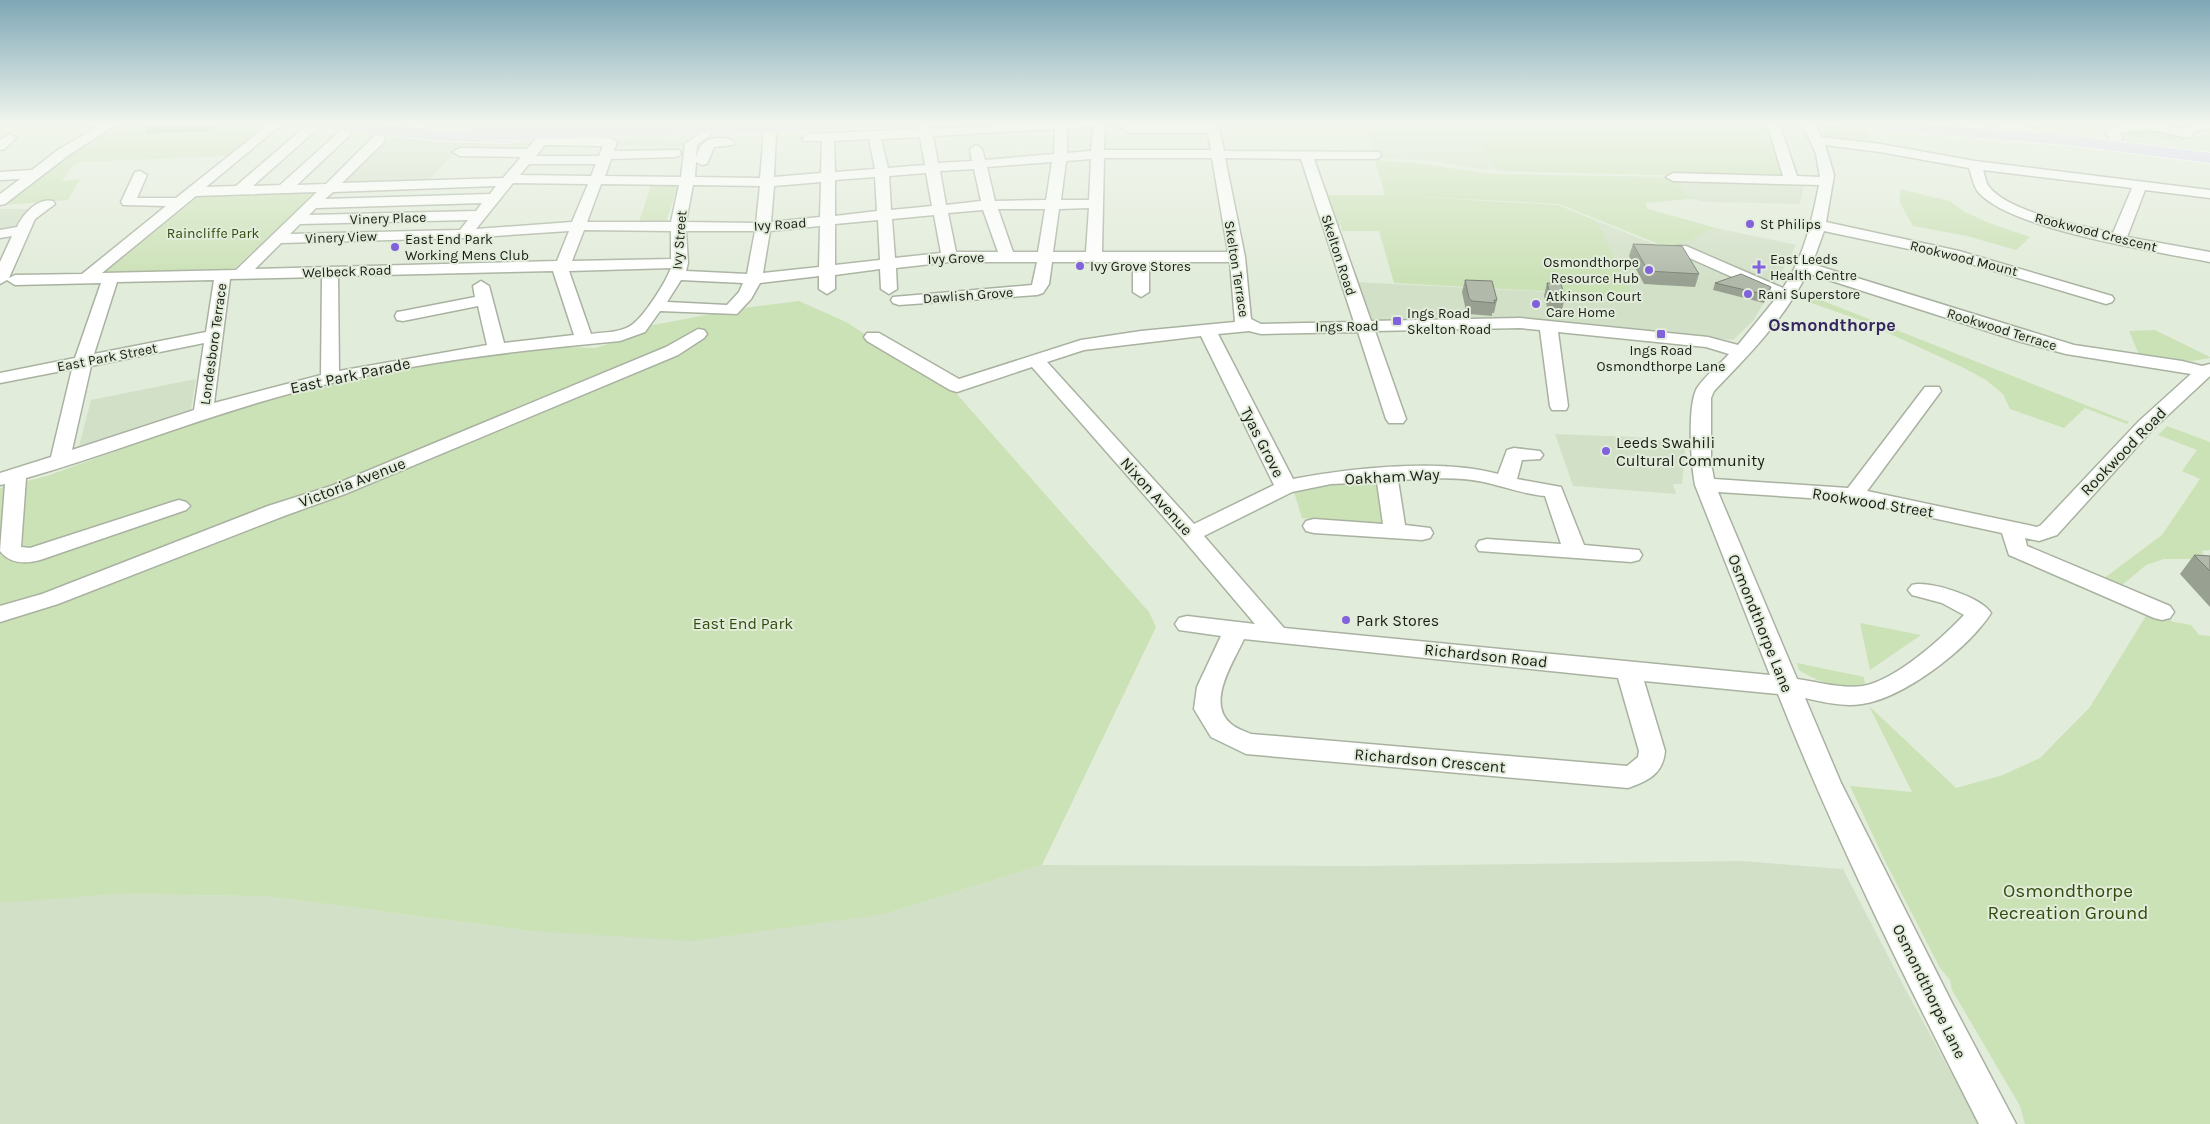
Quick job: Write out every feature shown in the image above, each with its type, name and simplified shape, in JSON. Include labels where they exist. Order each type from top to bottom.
[{"type":"street","points":[[0,201],[32,175]]},
{"type":"street","points":[[86,278],[212,175]]},
{"type":"street","points":[[240,190],[256,175]]},
{"type":"street","points":[[285,188],[299,175]]},
{"type":"street","points":[[241,274],[340,175]]},
{"type":"street","points":[[192,192],[330,187],[426,175]]},
{"type":"street","points":[[464,234],[513,175]]},
{"type":"street","points":[[584,339],[562,270],[598,175]]},
{"type":"street","points":[[632,175],[650,181],[767,182],[844,175]]},
{"type":"street","points":[[650,181],[652,175]]},
{"type":"street","name":"Ivy Street","points":[[693,175],[693,181]]},
{"type":"street","name":"Ivy Street","points":[[642,325],[656,306],[678,269],[678,226],[695,175]]},
{"type":"street","points":[[656,306],[730,310],[747,294],[754,278],[767,175]]},
{"type":"street","points":[[882,175],[886,214],[887,263]]},
{"type":"street","points":[[934,175],[949,258]]},
{"type":"street","points":[[983,175],[989,204],[1007,257]]},
{"type":"street","points":[[1044,257],[1057,175]]},
{"type":"street","points":[[1094,257],[1097,175]]},
{"type":"street","name":"Skelton Terrace","points":[[1221,175],[1237,257],[1243,321],[1248,326]]},
{"type":"street","name":"Skelton Road","points":[[1313,175],[1396,419]]},
{"type":"street","points":[[1790,175],[1791,180]]},
{"type":"street","name":"Osmondthorpe Lane","points":[[1826,175],[1819,225],[1804,267],[1787,295],[1742,352],[1706,389],[1702,398],[1701,463],[1705,485],[1827,783],[1940,1014],[1998,1124]]},
{"type":"street","name":"Rookwood Crescent","points":[[1979,175],[1984,190],[1999,202],[2033,217],[2118,239],[2210,257]]},
{"type":"street","points":[[2061,175],[2210,194]]},
{"type":"street","points":[[827,177],[827,289]]},
{"type":"street","points":[[1673,177],[1826,181]]},
{"type":"street","points":[[128,202],[139,179],[155,180]]},
{"type":"street","points":[[2118,239],[2140,185]]},
{"type":"street","points":[[0,187],[18,186]]},
{"type":"street","points":[[313,204],[494,198]]},
{"type":"street","points":[[109,206],[128,202],[180,202]]},
{"type":"street","name":"Ivy Road","points":[[464,234],[578,226],[762,227],[989,204],[1096,204]]},
{"type":"street","points":[[0,208],[45,206],[29,217],[10,245],[7,280]]},
{"type":"street","name":"Vinery Place","points":[[296,220],[480,215]]},
{"type":"street","name":"Rookwood Mount","points":[[1819,225],[1954,254],[2034,276],[2106,300]]},
{"type":"street","points":[[0,234],[10,245]]},
{"type":"street","name":"Vinery View","points":[[277,239],[464,234]]},
{"type":"street","points":[[1681,248],[1787,295]]},
{"type":"street","points":[[263,253],[358,249],[334,272],[330,378]]},
{"type":"street","points":[[977,257],[987,293]]},
{"type":"street","name":"Dawlish Grove","points":[[887,263],[894,295],[987,293],[1037,290],[1041,284],[1044,257]]},
{"type":"street","points":[[1141,257],[1141,292]]},
{"type":"street","name":"Ivy Grove","points":[[678,269],[754,278],[949,258],[1237,257]]},
{"type":"street","name":"Welbeck Road","points":[[7,280],[564,266],[678,269]]},
{"type":"street","name":"Rookwood Terrace","points":[[1804,267],[2062,348],[2115,358],[2207,371]]},
{"type":"street","points":[[477,268],[496,348]]},
{"type":"street","name":"Londesboro Terrace","points":[[203,412],[223,275]]},
{"type":"street","points":[[60,460],[83,361],[111,278]]},
{"type":"street","points":[[403,316],[484,300]]},
{"type":"street","name":"East Park Parade","points":[[8,476],[203,412],[330,378],[425,359],[496,348],[628,334],[642,325],[708,314]]},
{"type":"street","name":"Ings Road","points":[[873,337],[921,359],[957,386],[1081,345],[1110,340],[1248,326],[1261,329],[1520,323],[1708,342],[1742,352]]},
{"type":"street","points":[[1548,325],[1559,406]]},
{"type":"street","name":"Tyas Grove","points":[[1191,534],[1286,487],[1206,330]]},
{"type":"street","name":"Victoria Avenue","points":[[0,614],[50,599],[276,511],[338,490],[672,351],[698,334]]},
{"type":"street","name":"East Park Street","points":[[0,378],[214,336]]},
{"type":"street","name":"Nixon Avenue","points":[[1035,359],[1191,534],[1277,636]]},
{"type":"street","name":"Rookwood Road","points":[[2039,534],[2049,530],[2143,427],[2207,371]]},
{"type":"street","points":[[1854,495],[1932,391]]},
{"type":"street","points":[[1506,482],[1514,454],[1533,455]]},
{"type":"street","name":"Oakham Way","points":[[1286,487],[1331,478],[1387,476],[1412,472],[1440,472],[1484,476],[1528,488],[1554,491],[1574,551]]},
{"type":"street","points":[[8,476],[10,549],[18,555],[32,555],[179,506]]},
{"type":"street","points":[[1387,476],[1395,532]]},
{"type":"street","name":"Rookwood Street","points":[[1705,485],[1854,495],[1936,511],[2012,530],[2039,534]]},
{"type":"street","points":[[1314,526],[1422,534]]},
{"type":"street","points":[[2012,530],[2017,550],[2162,612]]},
{"type":"street","points":[[1487,546],[1631,555]]},
{"type":"street","name":"Richardson Road","points":[[1187,624],[1277,636],[1628,669],[1786,686],[1847,695],[1864,695],[1898,680],[1928,662],[1979,613],[1950,598],[1920,590]]},
{"type":"street","name":"Richardson Crescent","points":[[1236,631],[1210,687],[1206,709],[1220,730],[1246,744],[1628,776],[1639,774],[1647,768],[1651,760],[1652,751],[1628,669]]},
{"type":"shaded area","points":[[352,175],[433,175],[428,181],[344,183]]},
{"type":"shaded area","points":[[1675,180],[1804,184],[1800,204],[1708,202],[1691,199]]},
{"type":"shaded area","points":[[0,209],[31,209],[19,228],[0,231]]},
{"type":"shaded area","points":[[1597,221],[1771,291],[1753,321],[1733,340],[1552,321],[1378,322],[1369,318],[1355,282],[1632,296]]},
{"type":"shaded area","name":"East Leeds Health Centre","points":[[1716,228],[1796,245],[1777,282],[1773,283],[1679,245]]},
{"type":"shaded area","points":[[196,379],[191,409],[79,446],[91,400]]},
{"type":"shaded area","points":[[1555,434],[1635,437],[1686,444],[1682,484],[1673,484],[1676,494],[1573,486]]},
{"type":"shaded area","points":[[1741,861],[1843,869],[1902,983],[1979,1124],[0,1124],[0,903],[11,901],[118,894],[265,896],[531,931],[885,914],[1042,865],[1370,866]]},
{"type":"green space","points":[[41,175],[66,175],[62,181],[80,179],[68,200],[4,205]]},
{"type":"green space","points":[[1379,175],[1661,177],[1675,180],[1691,199],[1645,203],[1648,209],[1716,228],[1671,249],[1559,204],[1385,195]]},
{"type":"green space","points":[[1680,175],[1784,175],[1785,178]]},
{"type":"green space","points":[[651,185],[678,186],[666,222],[639,222]]},
{"type":"green space","points":[[1900,189],[1949,201],[1965,212],[1989,223],[2030,237],[2016,250],[1967,236],[1913,226],[1900,203]]},
{"type":"green space","name":"Raincliffe Park","points":[[318,190],[234,269],[104,273],[198,197],[205,195]]},
{"type":"green space","points":[[1327,195],[1385,195],[1558,205],[1597,221],[1633,296],[1394,283],[1379,231],[1342,231],[1341,225],[1336,225]]},
{"type":"green space","points":[[1803,293],[2129,422],[2127,424],[2085,408],[2064,428],[2010,409],[2003,394],[1986,380],[1860,320],[1800,299]]},
{"type":"green space","name":"East End Park","points":[[799,301],[846,322],[955,392],[1149,612],[1156,627],[1042,865],[885,914],[691,941],[531,931],[265,896],[118,894],[0,903],[0,488],[47,476],[223,412],[296,393],[411,368],[475,358],[565,347],[595,348],[634,336],[648,326],[743,308]]},
{"type":"green space","points":[[2155,330],[2210,358],[2192,361],[2140,357],[2129,331]]},
{"type":"green space","points":[[2167,426],[2210,442],[2210,550],[2202,551],[2205,559],[2164,559],[2146,565],[2121,586],[2103,579],[2162,535],[2200,479],[2182,471],[2197,450],[2158,435]]},
{"type":"green space","points":[[1373,482],[1382,488],[1389,526],[1302,518],[1294,492],[1316,485]]},
{"type":"green space","name":"Osmondthorpe Recreation Ground","points":[[2149,611],[2174,622],[2191,625],[2199,635],[2210,636],[2210,1124],[2025,1124],[2020,1106],[1952,990],[1950,980],[1940,968],[1884,859],[1850,786],[1912,792],[1869,706],[1956,788],[2003,775],[2040,758],[2090,707]]},
{"type":"green space","points":[[1860,623],[1921,635],[1870,670]]},
{"type":"green space","points":[[1797,663],[1864,677],[1865,684],[1839,686],[1823,682],[1799,670]]},
{"type":"building","points":[[1633,244],[1682,246],[1699,274],[1648,271]]},
{"type":"building","points":[[1741,274],[1771,287],[1767,295],[1715,283]]},
{"type":"building","points":[[1465,280],[1492,281],[1497,300],[1494,300],[1495,303],[1472,301],[1469,298]]},
{"type":"building","points":[[1547,283],[1561,284],[1565,297],[1551,297]]},
{"type":"building","points":[[2194,555],[2210,556],[2210,571]]},
{"type":"place","name":"St Philips","points":[[1750,224]]},
{"type":"place","name":"East End Park Working Mens Club","points":[[395,247]]},
{"type":"place","name":"Ivy Grove Stores","points":[[1080,266]]},
{"type":"place","name":"East Leeds Health Centre","points":[[1759,267]]},
{"type":"place","name":"Osmondthorpe Resource Hub","points":[[1649,270]]},
{"type":"place","name":"Rani Superstore","points":[[1748,294]]},
{"type":"place","name":"Atkinson Court Care Home","points":[[1536,304]]},
{"type":"place","name":"Ings Road Skelton Road","points":[[1397,321]]},
{"type":"place","name":"Ings Road Osmondthorpe Lane","points":[[1661,334]]},
{"type":"place","name":"Leeds Swahili Cultural Community","points":[[1606,451]]},
{"type":"place","name":"Park Stores","points":[[1346,620]]},
{"type":"district","name":"Osmondthorpe","points":[[1832,325]]}]
